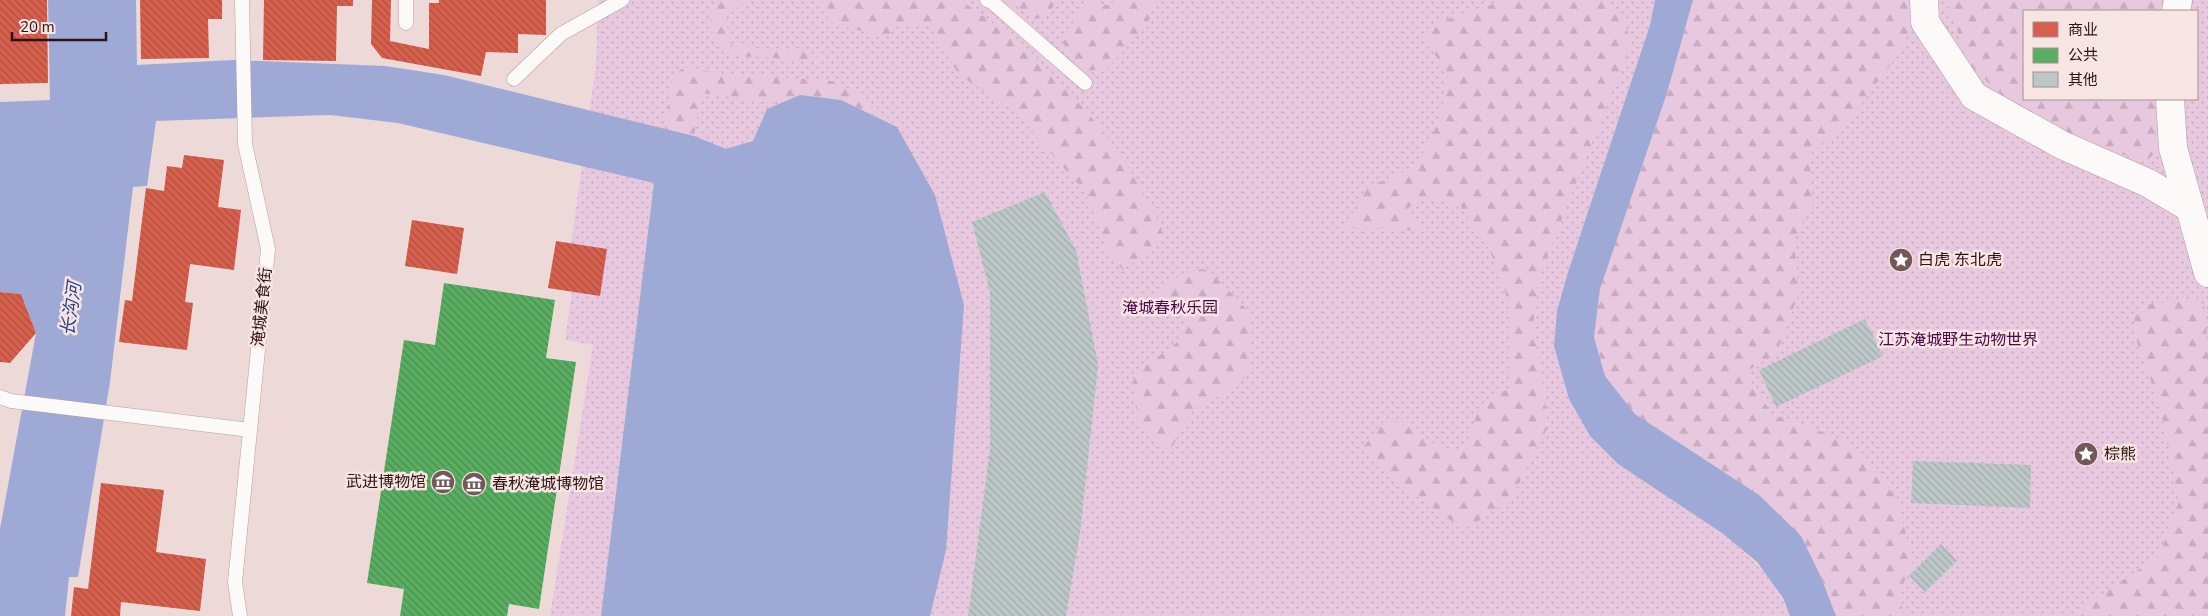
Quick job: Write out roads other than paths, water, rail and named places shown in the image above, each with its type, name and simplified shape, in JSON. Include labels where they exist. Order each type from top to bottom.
[{"type":"street","points":[[1924,0],[1925,22],[1974,96],[2062,145],[2148,183],[2190,208]]},
{"type":"street","points":[[2170,100],[2173,148],[2208,273]]},
{"type":"lane","name":"淹城美食街","points":[[240,616],[235,582],[268,249],[245,144],[242,0]]},
{"type":"lane","points":[[406,0],[406,23]]},
{"type":"lane","points":[[514,79],[561,34],[622,0]]},
{"type":"lane","points":[[987,0],[992,2],[1085,83]]},
{"type":"lane","points":[[6,399],[250,430]]},
{"type":"water","name":"长沟河","points":[[48,0],[136,0],[137,65],[233,60],[385,66],[444,75],[694,136],[726,149],[753,141],[767,109],[800,95],[841,100],[897,127],[935,195],[964,305],[946,550],[930,616],[601,616],[654,183],[398,123],[330,115],[156,121],[147,186],[133,187],[110,382],[78,577],[69,577],[65,616],[0,616],[0,529],[36,333],[21,294],[0,292],[0,102],[50,100]]},
{"type":"water","points":[[1655,0],[1693,0],[1667,93],[1600,289],[1594,337],[1605,376],[1635,414],[1759,495],[1801,536],[1821,577],[1836,616],[1790,616],[1783,598],[1757,562],[1722,533],[1618,464],[1590,436],[1569,399],[1554,346],[1557,311],[1568,272],[1650,25]]},
{"type":"place","name":"白虎 东北虎","points":[[1901,260]]},
{"type":"place","name":"棕熊","points":[[2086,454]]},
{"type":"place","name":"武进博物馆","points":[[443,482]]},
{"type":"place","name":"春秋淹城博物馆","points":[[474,484]]},
{"type":"park label","name":"淹城春秋乐园","points":[[1170,308]]},
{"type":"park label","name":"江苏淹城野生动物世界","points":[[1958,340]]}]
